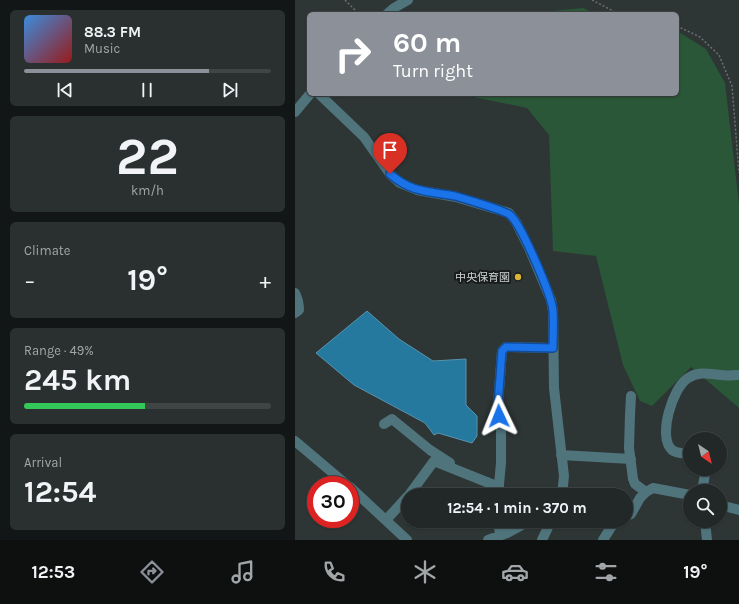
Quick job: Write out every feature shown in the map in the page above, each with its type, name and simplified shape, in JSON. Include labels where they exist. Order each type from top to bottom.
[{"type":"street","points":[[389,12],[408,0]]},
{"type":"street","points":[[295,112],[308,96]]},
{"type":"street","points":[[321,96],[364,137],[390,174],[400,183],[417,190],[457,197],[509,213],[516,222],[551,300],[553,311],[554,388],[564,476],[563,488]]},
{"type":"street","points":[[295,293],[298,298],[299,310],[295,313]]},
{"type":"street","points":[[499,488],[501,428],[498,404],[502,351],[506,347],[553,348]]},
{"type":"street","points":[[683,453],[672,450],[667,443],[666,434],[667,420],[679,388],[687,378],[701,373],[739,375]]},
{"type":"street","points":[[631,396],[629,415],[633,479],[635,484],[646,492]]},
{"type":"street","points":[[384,424],[392,419],[430,450],[462,472]]},
{"type":"street","points":[[295,441],[336,476]]},
{"type":"street","points":[[561,455],[631,459]]},
{"type":"street","points":[[415,488],[434,461],[462,472],[493,488]]},
{"type":"street","points":[[633,510],[640,498],[653,488],[683,494]]},
{"type":"street","points":[[359,495],[407,540]]},
{"type":"street","points":[[386,520],[401,504]]},
{"type":"street","points":[[727,507],[739,510]]},
{"type":"street","points":[[499,528],[500,534]]},
{"type":"street","points":[[488,540],[516,528]]},
{"type":"street","points":[[542,540],[548,528]]},
{"type":"street","points":[[603,540],[611,528]]},
{"type":"street","points":[[706,528],[707,540]]},
{"type":"path","points":[[345,0],[357,12]]},
{"type":"path","points":[[592,0],[615,12]]},
{"type":"path","points":[[679,27],[700,37],[719,55],[732,86],[739,173]]},
{"type":"green space","points":[[583,8],[592,12],[541,12]]},
{"type":"green space","points":[[679,32],[706,49],[725,83],[739,204],[739,408],[691,367],[652,406],[640,401],[623,365],[596,256],[553,251],[549,135],[527,108],[469,96],[679,96]]},
{"type":"water","points":[[367,311],[399,339],[433,361],[466,359],[466,405],[477,416],[477,436],[472,443],[438,433],[434,435],[425,423],[354,385],[316,353]]},
{"type":"place","name":"中央保育園","points":[[518,277]]},
{"type":"route","points":[[390,174],[400,183],[417,190],[457,197],[509,213],[516,222],[529,248],[551,300],[553,311],[553,348],[506,347],[502,351],[498,404],[499,416]]}]
